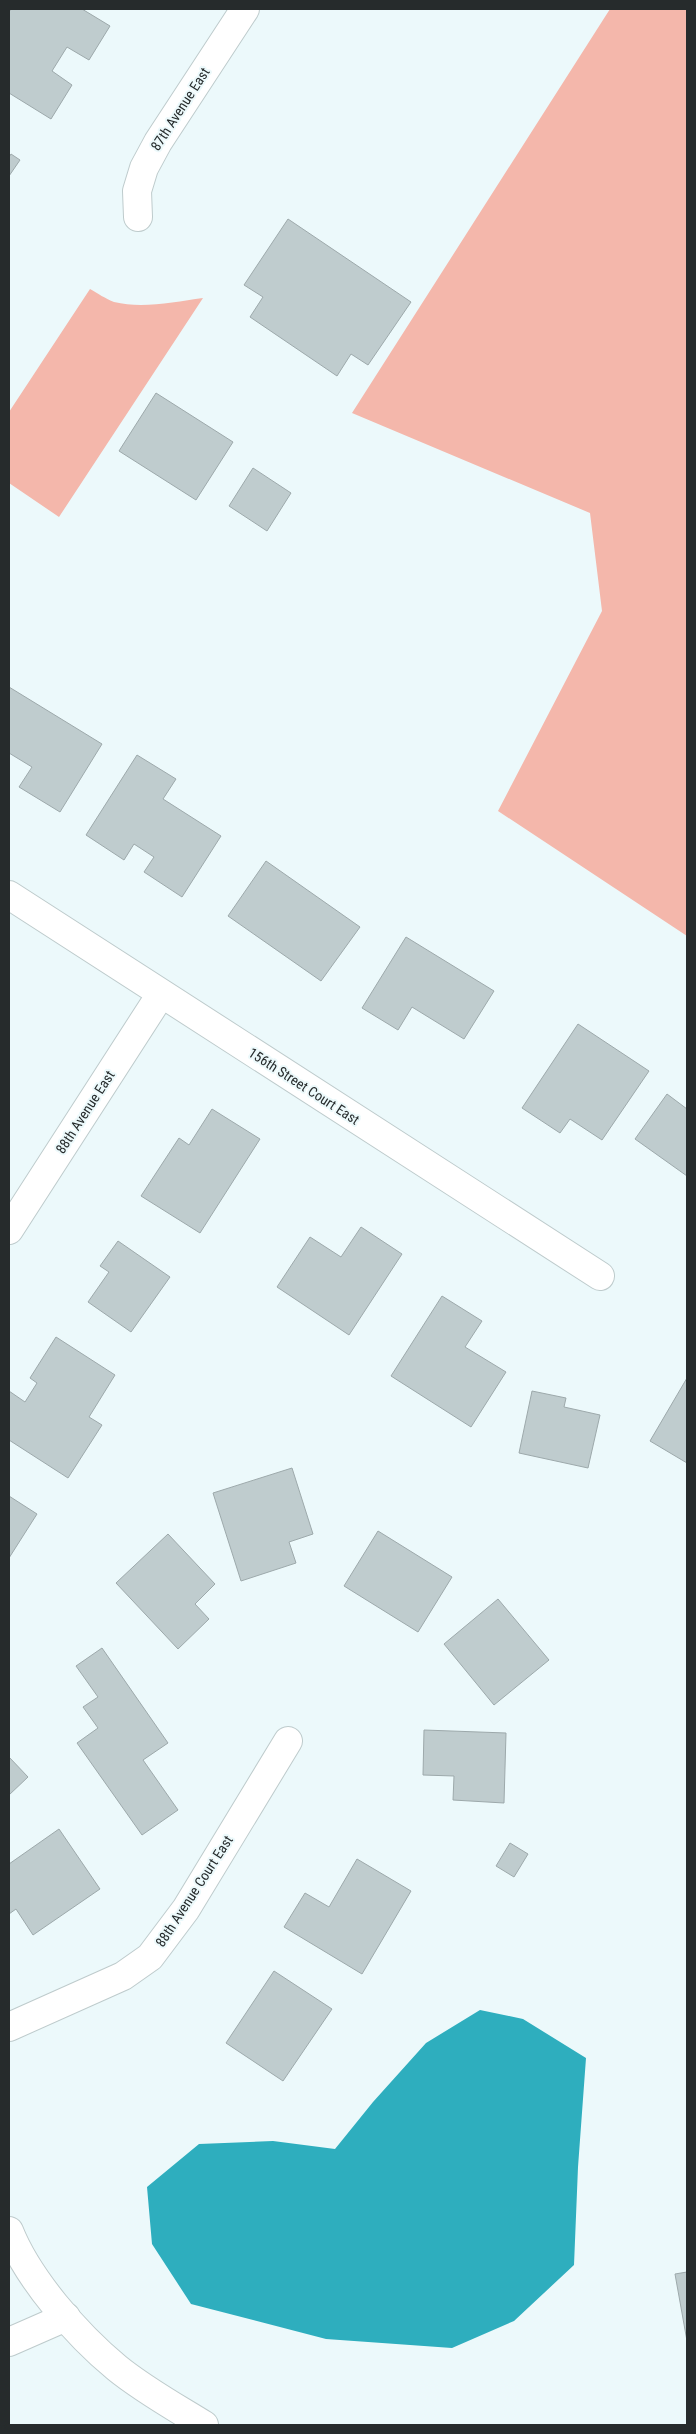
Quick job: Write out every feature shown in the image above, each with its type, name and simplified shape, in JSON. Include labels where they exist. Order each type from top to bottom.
[{"type":"street","name":"87th Avenue East","points":[[138,217],[138,191],[144,168],[158,142],[245,9]]},
{"type":"street","name":"156th Street Court East","points":[[9,895],[600,1276]]},
{"type":"street","name":"88th Avenue East","points":[[9,1230],[161,994]]},
{"type":"street","name":"88th Avenue Court East","points":[[9,2027],[123,1976],[150,1957],[186,1909],[288,1741]]},
{"type":"street","points":[[9,2231],[15,2246],[47,2295],[66,2317],[117,2368],[204,2425]]},
{"type":"street","points":[[9,2342],[66,2317]]},
{"type":"shaded area","points":[[610,9],[687,9],[687,936],[498,811],[602,611],[590,513],[352,413]]},
{"type":"shaded area","points":[[90,289],[114,302],[136,305],[203,298],[59,517],[9,483],[9,412]]},
{"type":"water","points":[[480,2010],[523,2019],[586,2058],[578,2167],[574,2265],[514,2321],[452,2348],[326,2339],[191,2304],[152,2244],[147,2187],[199,2144],[273,2141],[335,2149],[373,2102],[426,2043]]},
{"type":"building","points":[[11,9],[82,9],[110,26],[89,60],[67,47],[52,71],[72,85],[51,119],[9,93],[9,12]]},
{"type":"building","points":[[11,154],[20,160],[9,176],[9,157]]},
{"type":"building","points":[[288,219],[411,302],[368,365],[351,354],[337,376],[250,317],[263,297],[244,285]]},
{"type":"building","points":[[156,393],[233,442],[196,500],[119,451]]},
{"type":"building","points":[[253,468],[291,493],[267,531],[229,506]]},
{"type":"building","points":[[9,687],[102,744],[60,812],[19,787],[32,767],[9,753]]},
{"type":"building","points":[[137,755],[176,779],[163,799],[221,836],[182,897],[144,872],[154,857],[134,844],[124,860],[86,835]]},
{"type":"building","points":[[266,861],[360,927],[321,981],[228,916]]},
{"type":"building","points":[[406,937],[494,991],[464,1039],[412,1007],[398,1030],[362,1008]]},
{"type":"building","points":[[578,1024],[649,1071],[602,1140],[570,1119],[560,1133],[522,1108]]},
{"type":"building","points":[[667,1094],[687,1109],[687,1176],[635,1139]]},
{"type":"building","points":[[212,1109],[260,1139],[200,1233],[141,1196],[179,1138],[189,1145]]},
{"type":"building","points":[[361,1227],[402,1254],[349,1335],[277,1287],[310,1237],[341,1257]]},
{"type":"building","points":[[118,1241],[170,1277],[131,1332],[88,1302],[109,1272],[100,1266]]},
{"type":"building","points":[[442,1296],[482,1321],[465,1347],[506,1372],[471,1427],[391,1376]]},
{"type":"building","points":[[56,1337],[115,1375],[89,1417],[102,1425],[68,1478],[9,1440],[9,1391],[25,1402],[37,1383],[30,1378]]},
{"type":"building","points":[[687,1378],[687,1463],[650,1441]]},
{"type":"building","points":[[532,1391],[566,1398],[564,1407],[600,1415],[588,1468],[519,1453]]},
{"type":"building","points":[[292,1468],[313,1534],[289,1542],[296,1563],[241,1581],[213,1493]]},
{"type":"building","points":[[9,1496],[37,1514],[9,1558]]},
{"type":"building","points":[[378,1531],[452,1577],[418,1632],[344,1586]]},
{"type":"building","points":[[168,1534],[215,1584],[195,1604],[209,1619],[178,1649],[116,1583]]},
{"type":"building","points":[[498,1599],[549,1660],[494,1705],[444,1644]]},
{"type":"building","points":[[102,1648],[168,1743],[143,1760],[178,1810],[142,1835],[77,1743],[98,1728],[83,1707],[98,1697],[76,1666]]},
{"type":"building","points":[[424,1730],[506,1733],[504,1803],[453,1800],[454,1776],[423,1775]]},
{"type":"building","points":[[9,1757],[28,1777],[9,1795]]},
{"type":"building","points":[[59,1829],[100,1889],[33,1935],[16,1909],[9,1914],[9,1864]]},
{"type":"building","points":[[510,1843],[528,1854],[514,1877],[496,1866]]},
{"type":"building","points":[[357,1859],[411,1891],[362,1974],[284,1927],[305,1893],[329,1907]]},
{"type":"building","points":[[274,1971],[332,2009],[283,2081],[226,2043]]},
{"type":"building","points":[[687,2272],[687,2341],[675,2274]]}]
